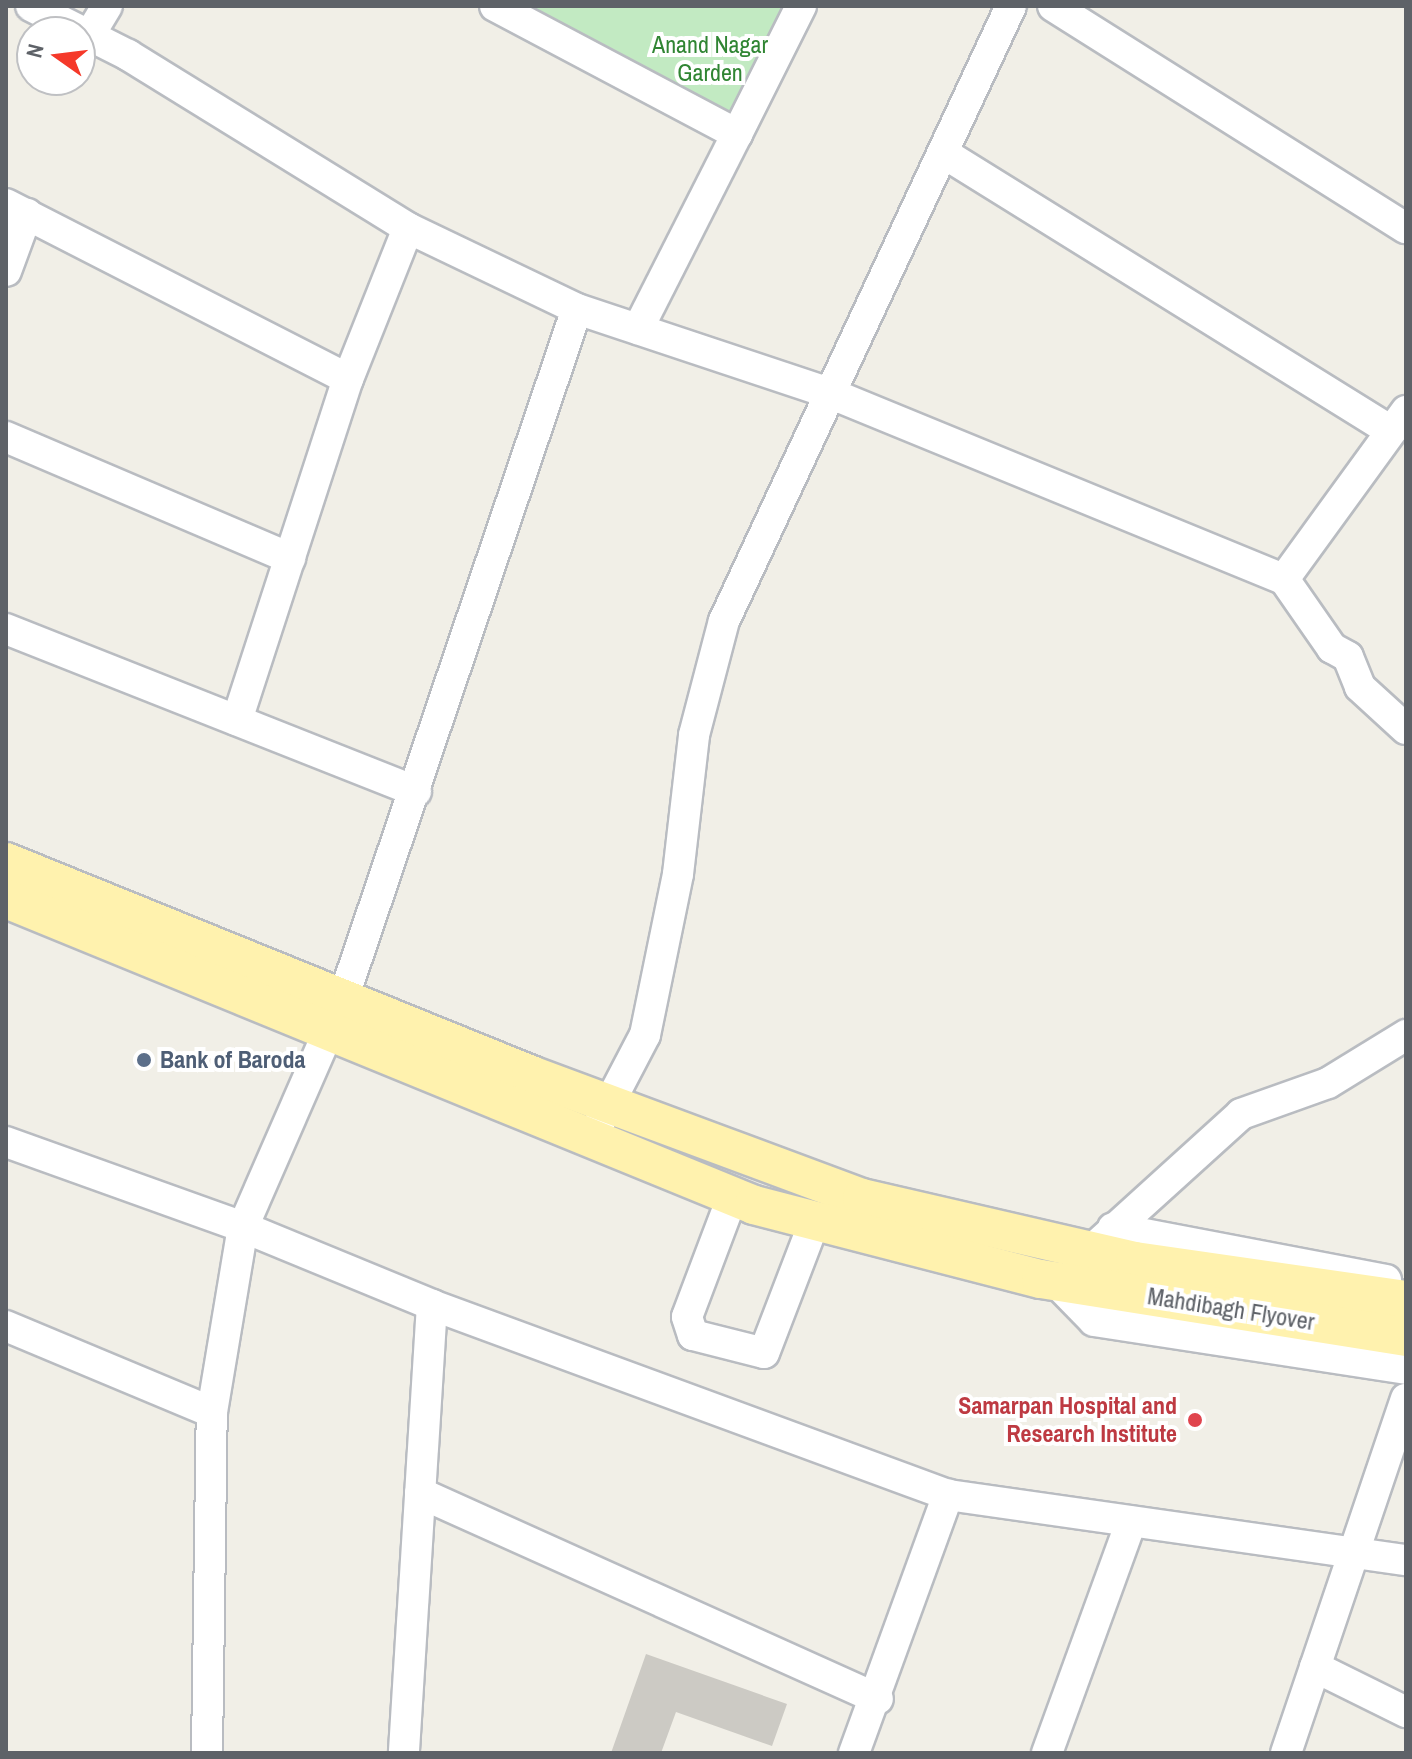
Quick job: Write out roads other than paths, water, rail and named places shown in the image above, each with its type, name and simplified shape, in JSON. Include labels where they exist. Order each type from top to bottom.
[{"type":"main road","points":[[6,862],[344,996],[601,1119]]},
{"type":"main road","points":[[6,899],[326,1029],[601,1119]]},
{"type":"main road","name":"Mahdibagh Flyover","points":[[601,1119],[733,1195],[815,1220],[1056,1282],[1131,1277],[1406,1300]]},
{"type":"main road","name":"Mahdibagh Flyover","points":[[601,1119],[862,1198],[1101,1240],[1131,1277],[1406,1337]]},
{"type":"street","points":[[31,6],[50,16]]},
{"type":"street","points":[[96,24],[107,6]]},
{"type":"street","points":[[495,6],[737,134]]},
{"type":"street","points":[[638,329],[801,6]]},
{"type":"street","points":[[601,1119],[645,1035],[678,874],[694,735],[724,621],[763,547],[827,392],[945,154],[1011,6]]},
{"type":"street","points":[[1053,6],[1406,228]]},
{"type":"street","points":[[96,40],[408,228],[577,309],[827,392],[1284,579],[1332,648],[1348,657],[1360,687],[1406,729]]},
{"type":"street","points":[[945,154],[1398,421],[1284,579]]},
{"type":"street","points":[[6,271],[17,209],[348,379]]},
{"type":"street","points":[[237,720],[348,379],[408,228]]},
{"type":"street","points":[[207,1753],[212,1412],[243,1227],[326,1029],[344,996],[577,309]]},
{"type":"street","points":[[6,437],[290,558]]},
{"type":"street","points":[[6,629],[416,791]]},
{"type":"street","points":[[1101,1240],[1241,1114],[1328,1083],[1406,1035]]},
{"type":"street","points":[[6,1142],[243,1227],[432,1305],[948,1495],[1406,1560]]},
{"type":"street","points":[[733,1195],[687,1317],[693,1335],[757,1355],[769,1347],[815,1220]]},
{"type":"street","points":[[1101,1240],[1406,1284]]},
{"type":"street","points":[[1056,1282],[1094,1321],[1406,1369]]},
{"type":"street","points":[[404,1753],[432,1305]]},
{"type":"street","points":[[6,1326],[212,1412]]},
{"type":"street","points":[[1286,1753],[1406,1399]]},
{"type":"street","points":[[420,1493],[878,1699]]},
{"type":"street","points":[[854,1753],[878,1699],[948,1495]]},
{"type":"street","points":[[1047,1753],[1131,1522]]},
{"type":"street","points":[[1315,1667],[1406,1712]]},
{"type":"place","name":"Bank of Baroda","points":[[144,1060]]},
{"type":"place","name":"Samarpan Hospital and Research Institute","points":[[1195,1420]]},
{"type":"park label","name":"Anand Nagar Garden","points":[[710,59]]}]
